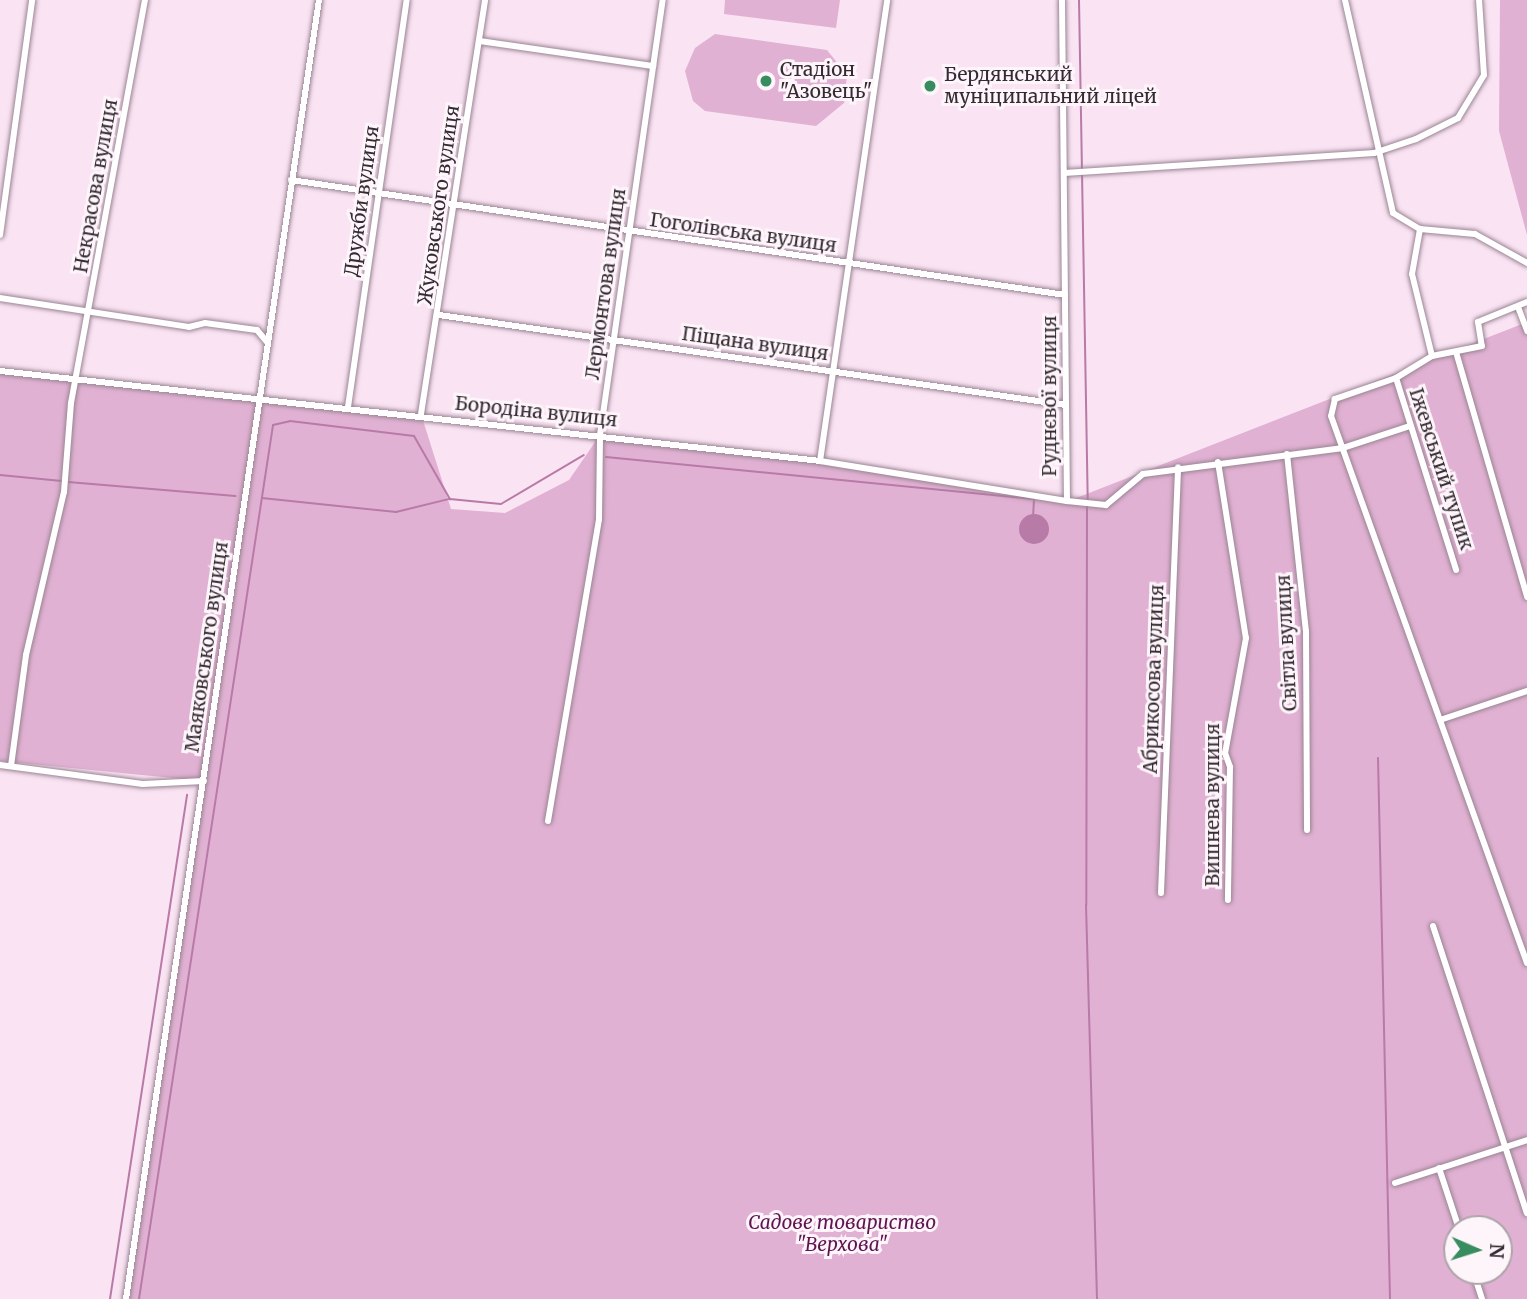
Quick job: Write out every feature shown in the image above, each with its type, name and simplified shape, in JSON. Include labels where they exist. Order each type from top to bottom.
[{"type":"street","points":[[0,235],[32,0]]},
{"type":"street","name":"Некрасова вулиця","points":[[11,766],[26,655],[64,492],[77,379],[145,0]]},
{"type":"street","name":"Маяковського вулиця","points":[[125,1299],[319,0]]},
{"type":"street","name":"Дружби вулиця","points":[[348,407],[407,0]]},
{"type":"street","name":"Жуковського вулиця","points":[[421,414],[439,314],[485,0]]},
{"type":"street","name":"Лермонтова вулиця","points":[[548,821],[599,519],[600,435],[663,0]]},
{"type":"street","points":[[820,461],[887,0]]},
{"type":"street","name":"Руднєвої вулиця","points":[[1062,0],[1066,405],[1070,503]]},
{"type":"street","points":[[1345,0],[1374,153],[1393,213],[1420,229],[1475,234],[1527,263]]},
{"type":"street","points":[[1064,173],[1374,153],[1458,118],[1484,75],[1479,0]]},
{"type":"street","points":[[479,41],[653,66]]},
{"type":"street","name":"Гоголівська вулиця","points":[[292,180],[1065,295]]},
{"type":"street","points":[[1420,229],[1412,274],[1432,356]]},
{"type":"street","points":[[0,298],[189,327],[205,323],[257,330],[267,342]]},
{"type":"street","points":[[1527,302],[1483,317],[1478,331],[1482,346],[1432,356],[1396,378],[1335,399],[1331,416],[1527,963]]},
{"type":"street","points":[[1518,307],[1527,331]]},
{"type":"street","name":"Піщана вулиця","points":[[439,314],[1066,405]]},
{"type":"street","points":[[1455,352],[1527,597]]},
{"type":"street","name":"Бородіна вулиця","points":[[0,371],[421,414],[820,461],[1070,503]]},
{"type":"street","name":"Іжевський тупик","points":[[1396,378],[1456,570]]},
{"type":"street","points":[[1070,503],[1106,505],[1143,474],[1178,467],[1343,448],[1410,426]]},
{"type":"street","name":"Світла вулиця","points":[[1287,454],[1306,631],[1307,831]]},
{"type":"street","name":"Вишнева вулиця","points":[[1219,463],[1246,638],[1225,753],[1230,767],[1228,900]]},
{"type":"street","name":"Абрикосова вулиця","points":[[1161,893],[1178,467]]},
{"type":"street","points":[[1440,720],[1527,691]]},
{"type":"street","points":[[0,765],[143,784],[204,781]]},
{"type":"street","points":[[1433,926],[1527,1213]]},
{"type":"street","points":[[1395,1183],[1527,1140]]},
{"type":"street","points":[[1439,1168],[1454,1215]]},
{"type":"green space","points":[[725,0],[840,0],[836,28],[724,14]]},
{"type":"green space","points":[[1500,0],[1527,0],[1527,235],[1499,131]]},
{"type":"green space","name":"Стадіон \"Азовець\"","points":[[715,34],[827,50],[847,75],[844,103],[816,126],[705,111],[693,101],[685,71],[695,48]]},
{"type":"green space","name":"Садове товариство \"Верхова\"","points":[[1527,322],[1527,1299],[129,1299],[260,399],[421,414],[451,509],[505,513],[569,480],[600,435],[820,461],[1066,502]]},
{"type":"green space","points":[[0,371],[257,399],[203,781],[0,761]]},
{"type":"shaded area","points":[[1034,514],[1045,518],[1049,529],[1045,540],[1034,544],[1023,540],[1019,529],[1023,518]]},
{"type":"waterway","points":[[1079,0],[1088,499]]},
{"type":"waterway","points":[[139,1299],[273,425],[290,421],[414,436],[450,499],[501,504],[584,455]]},
{"type":"waterway","points":[[606,457],[1034,499],[1033,516]]},
{"type":"waterway","points":[[0,475],[62,481]]},
{"type":"waterway","points":[[68,482],[235,496]]},
{"type":"waterway","points":[[262,498],[396,512],[449,499]]},
{"type":"waterway","points":[[1087,505],[1086,905],[1097,1299]]},
{"type":"waterway","points":[[1378,758],[1390,1299]]},
{"type":"waterway","points":[[110,1299],[187,795]]},
{"type":"place","name":"Стадіон \"Азовець\"","points":[[766,81]]},
{"type":"place","name":"Бердянський муніципальний ліцей","points":[[930,86]]}]
